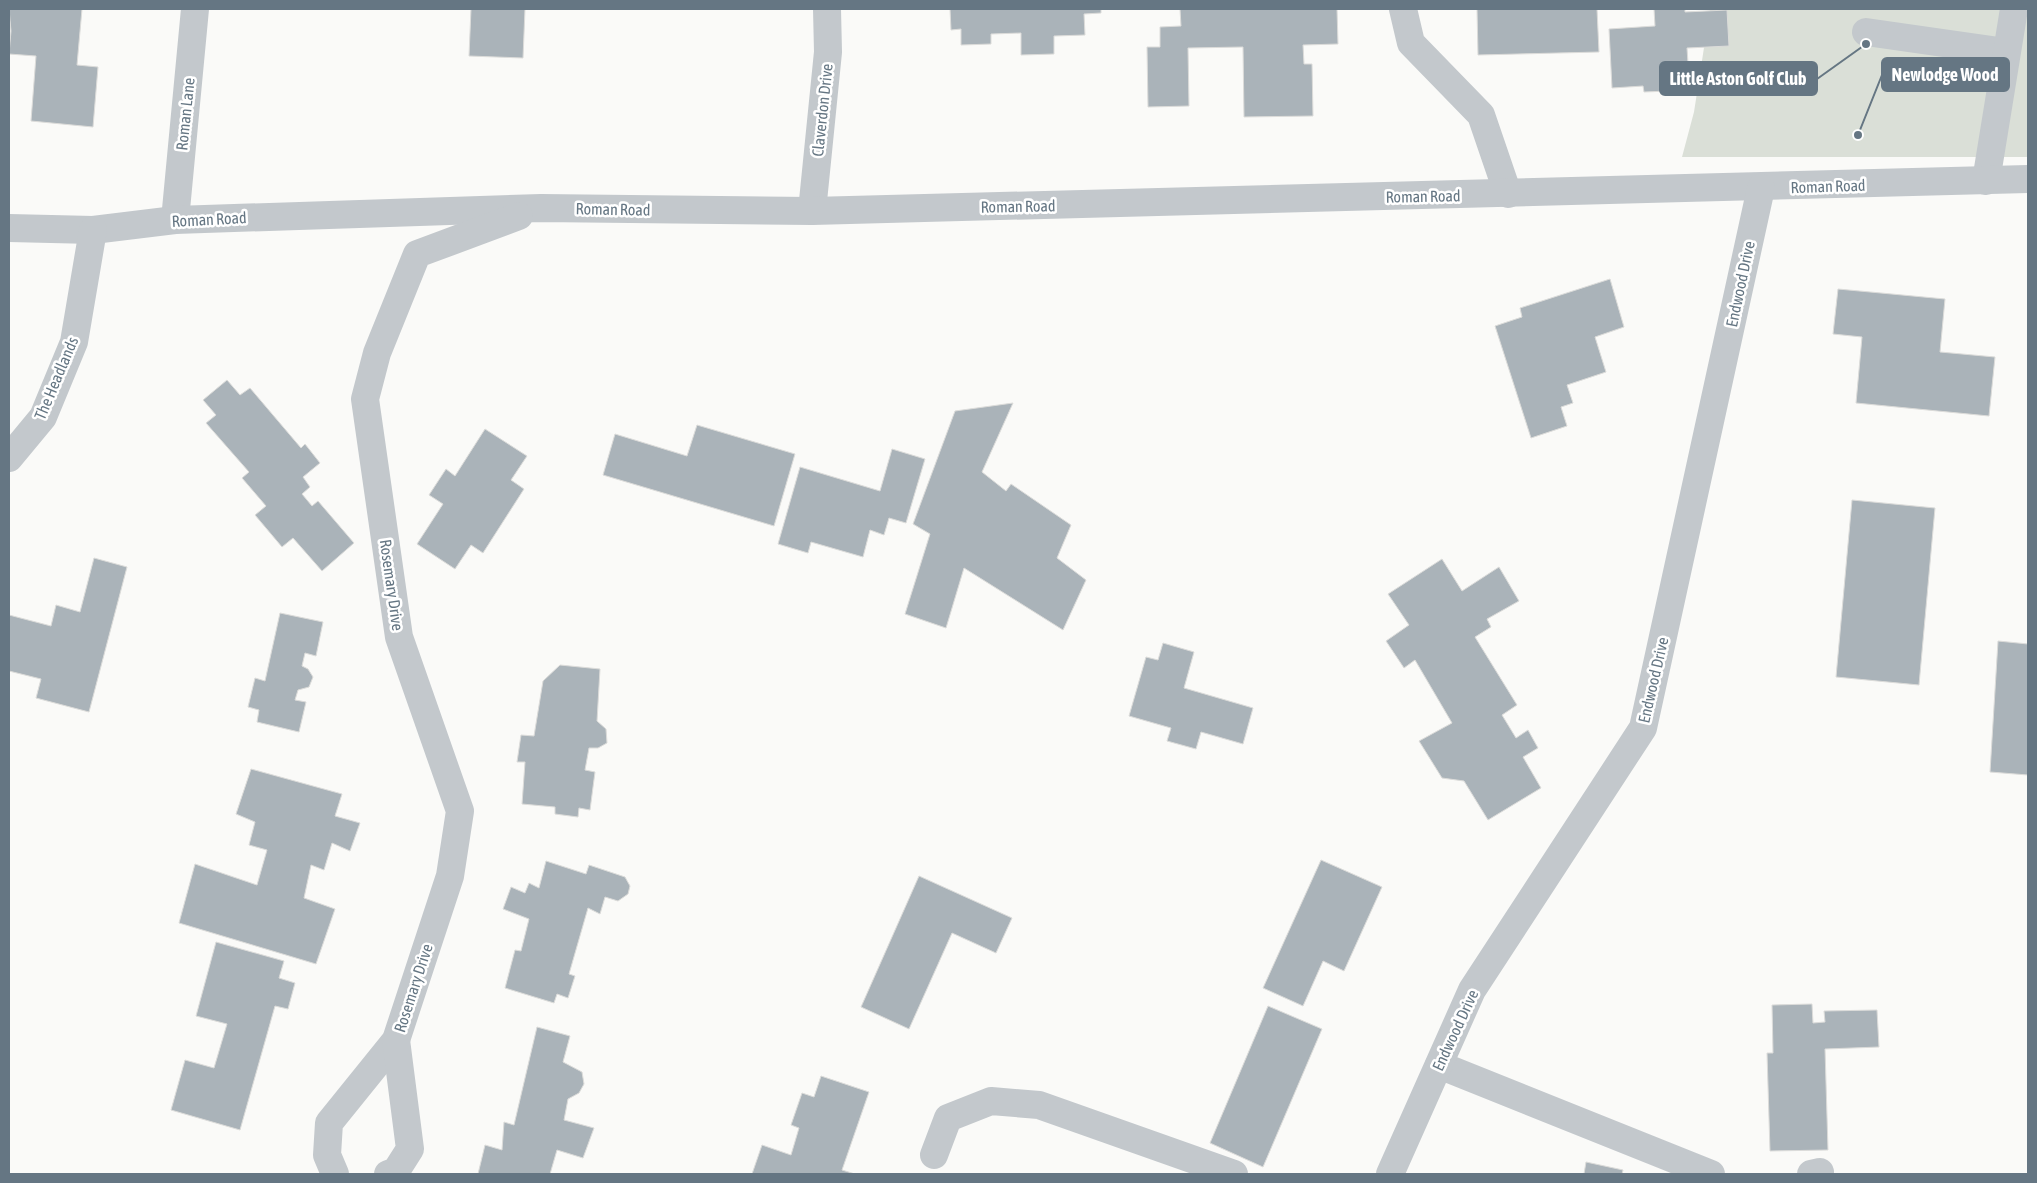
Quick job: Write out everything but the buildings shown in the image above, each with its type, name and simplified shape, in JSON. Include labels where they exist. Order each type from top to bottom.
[{"type":"street","name":"Roman Lane","points":[[175,220],[195,9]]},
{"type":"street","name":"Claverdon Drive","points":[[812,211],[828,52],[827,9]]},
{"type":"street","points":[[1403,9],[1411,42],[1481,115],[1508,194]]},
{"type":"street","points":[[1986,181],[2014,9]]},
{"type":"street","points":[[1866,32],[2006,52]]},
{"type":"street","name":"Roman Road","points":[[9,228],[93,230],[175,220],[541,208],[812,211],[1760,188],[2028,179]]},
{"type":"street","name":"Endwood Drive","points":[[1390,1174],[1472,990],[1643,728],[1760,188]]},
{"type":"street","name":"Rosemary Drive","points":[[335,1174],[326,1155],[329,1123],[396,1040],[450,876],[460,811],[399,637],[365,399],[377,353],[417,254],[541,208]]},
{"type":"street","name":"The Headlands","points":[[9,458],[43,417],[74,342],[93,230]]},
{"type":"street","name":"Rosemary Drive","points":[[388,1174],[396,1171],[410,1149],[396,1040]]},
{"type":"street","points":[[1439,1065],[1711,1174]]},
{"type":"street","points":[[934,1155],[948,1118],[991,1102],[1039,1105],[1234,1174]]},
{"type":"shaded area","points":[[1710,9],[2028,9],[2028,157],[1682,157],[1694,112]]},
{"type":"place","name":"Little Aston Golf Club","points":[[1866,44]]},
{"type":"place","name":"Newlodge Wood","points":[[1858,135]]}]
